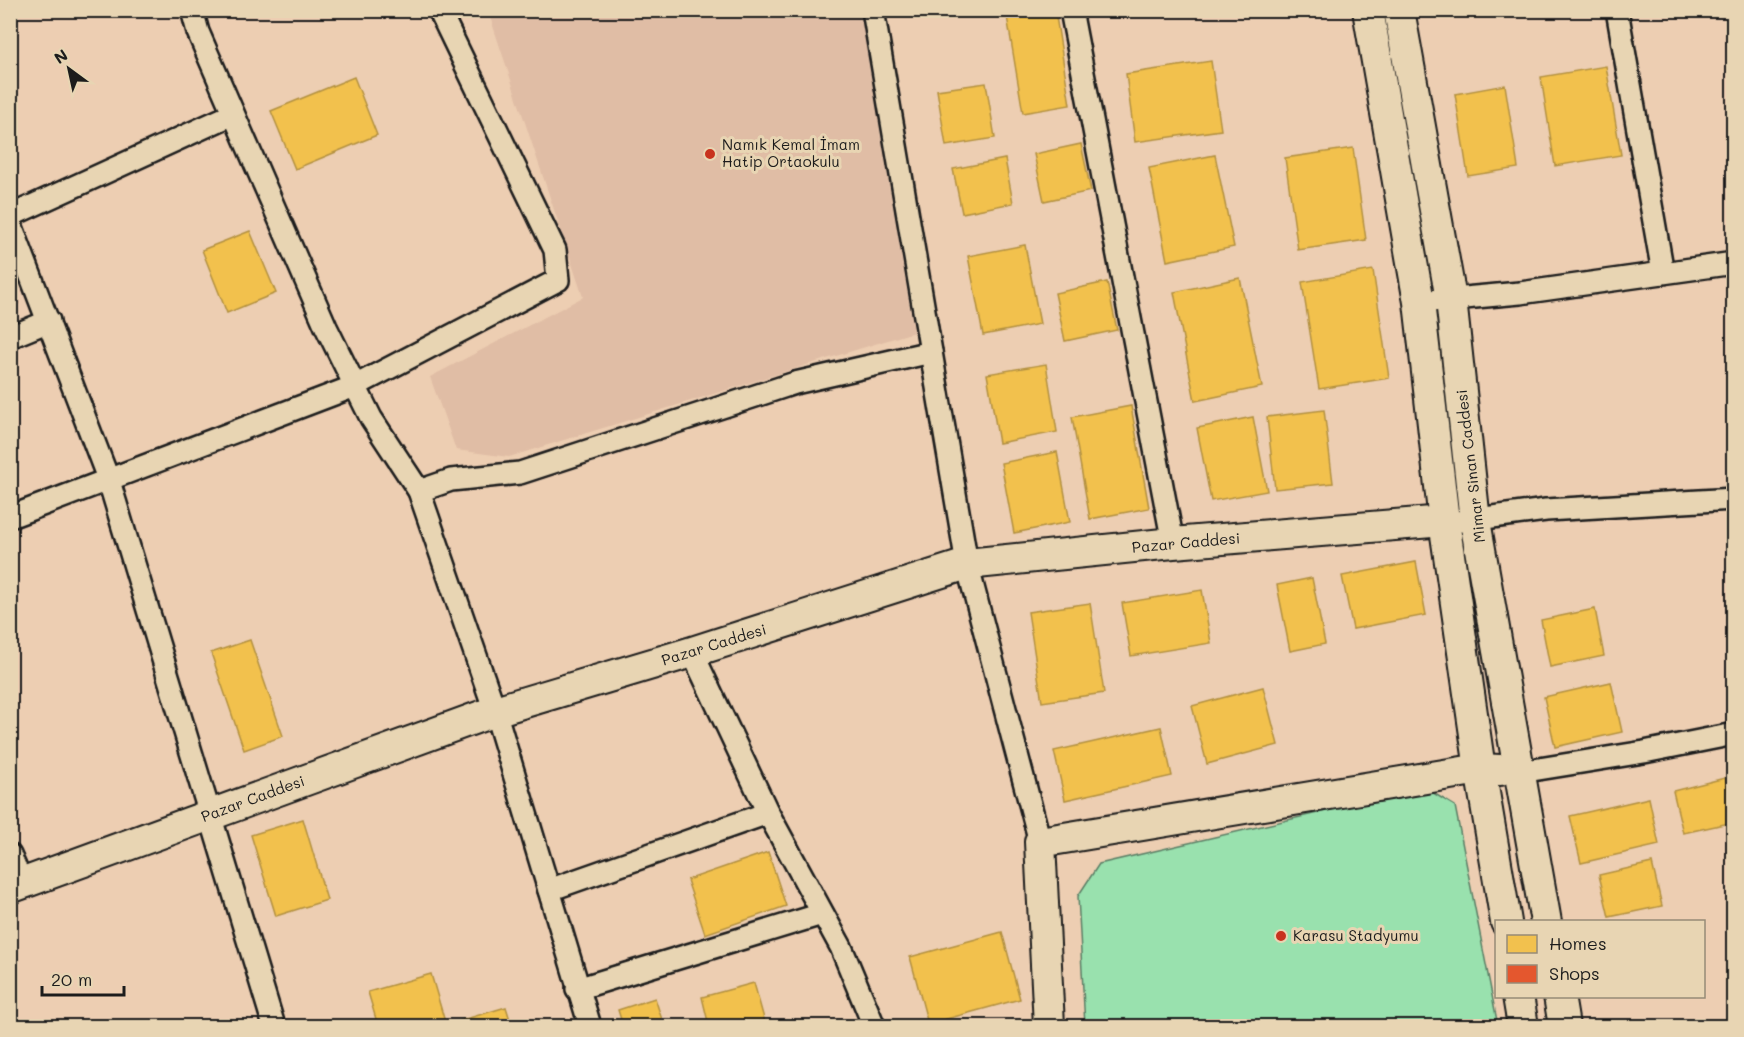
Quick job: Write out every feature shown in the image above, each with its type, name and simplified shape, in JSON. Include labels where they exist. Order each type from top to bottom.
[{"type":"main road","points":[[1368,10],[1419,302],[1444,521],[1480,769],[1506,920]]},
{"type":"main road","name":"Mimar Sinan Caddesi","points":[[1399,10],[1451,299],[1475,521],[1546,920]]},
{"type":"main road","name":"Pazar Caddesi","points":[[16,885],[495,711],[692,652],[967,564],[1173,543],[1444,521]]},
{"type":"main road","points":[[1049,1026],[1040,842],[1480,769],[1520,772]]},
{"type":"main road","points":[[1518,998],[1523,1026]]},
{"type":"main road","points":[[1559,998],[1564,1026]]},
{"type":"street","points":[[192,10],[198,32],[326,327],[370,418],[419,491],[495,711],[590,1026]]},
{"type":"street","points":[[10,517],[355,386],[558,280],[555,250],[439,10]]},
{"type":"street","points":[[873,10],[967,564],[1040,842]]},
{"type":"street","points":[[1071,10],[1173,543]]},
{"type":"street","points":[[1617,10],[1663,273]]},
{"type":"street","points":[[10,216],[233,114]]},
{"type":"street","points":[[10,222],[109,481],[274,1026]]},
{"type":"street","points":[[1419,302],[1520,293],[1734,263]]},
{"type":"street","points":[[10,337],[49,321]]},
{"type":"street","points":[[419,491],[451,480],[520,473],[795,383],[931,352]]},
{"type":"street","points":[[1444,521],[1475,521],[1546,510],[1734,499]]},
{"type":"street","points":[[692,652],[768,813],[840,947],[874,1026]]},
{"type":"street","points":[[1520,772],[1644,752],[1734,734]]},
{"type":"street","points":[[549,890],[768,813]]},
{"type":"street","points":[[10,855],[16,885]]},
{"type":"street","points":[[577,989],[822,914]]},
{"type":"shaded area","name":"Namık Kemal İmam Hatip Ortaokulu","points":[[488,11],[860,11],[914,332],[509,457],[456,450],[430,377],[583,297]]},
{"type":"green space","name":"Karasu Stadyumu","points":[[1425,788],[1455,806],[1498,1026],[1085,1026],[1078,896],[1099,864]]},
{"type":"building: Homes","points":[[1006,10],[1055,10],[1070,105],[1023,113]]},
{"type":"building: Homes","points":[[1444,10],[1478,10],[1445,17]]},
{"type":"building: Homes","points":[[1211,61],[1221,130],[1135,142],[1126,74]]},
{"type":"building: Homes","points":[[1606,66],[1621,155],[1555,166],[1541,77]]},
{"type":"building: Homes","points":[[354,77],[377,135],[295,169],[271,111]]},
{"type":"building: Homes","points":[[986,83],[995,138],[946,146],[937,90]]},
{"type":"building: Homes","points":[[1505,85],[1518,168],[1468,176],[1455,94]]},
{"type":"building: Homes","points":[[1081,144],[1091,191],[1044,201],[1034,154]]},
{"type":"building: Homes","points":[[1353,148],[1366,240],[1298,250],[1285,158]]},
{"type":"building: Homes","points":[[1215,155],[1234,247],[1167,261],[1149,168]]},
{"type":"building: Homes","points":[[1005,159],[1013,203],[962,213],[953,169]]},
{"type":"building: Homes","points":[[250,231],[276,293],[227,313],[202,250]]},
{"type":"building: Homes","points":[[1025,245],[1040,324],[983,335],[968,256]]},
{"type":"building: Homes","points":[[1373,270],[1389,378],[1319,389],[1302,282]]},
{"type":"building: Homes","points":[[1240,278],[1262,387],[1195,401],[1174,292]]},
{"type":"building: Homes","points":[[1107,282],[1117,330],[1065,341],[1055,293]]},
{"type":"building: Homes","points":[[1046,364],[1057,432],[999,443],[987,374]]},
{"type":"building: Homes","points":[[1131,406],[1149,508],[1090,519],[1072,417]]},
{"type":"building: Homes","points":[[1324,410],[1333,483],[1275,489],[1267,417]]},
{"type":"building: Homes","points":[[1253,417],[1267,491],[1211,501],[1197,428]]},
{"type":"building: Homes","points":[[1057,452],[1070,522],[1014,533],[1001,463]]},
{"type":"building: Homes","points":[[1416,562],[1426,615],[1353,629],[1342,576]]},
{"type":"building: Homes","points":[[1312,578],[1325,644],[1290,651],[1277,585]]},
{"type":"building: Homes","points":[[1202,590],[1211,643],[1131,656],[1122,603]]},
{"type":"building: Homes","points":[[1090,603],[1104,693],[1042,702],[1028,612]]},
{"type":"building: Homes","points":[[1595,609],[1604,656],[1550,667],[1541,620]]},
{"type":"building: Homes","points":[[250,640],[283,736],[244,750],[211,653]]},
{"type":"building: Homes","points":[[1611,682],[1622,732],[1555,747],[1544,697]]},
{"type":"building: Homes","points":[[1263,687],[1278,745],[1207,764],[1192,706]]},
{"type":"building: Homes","points":[[1161,727],[1172,776],[1065,800],[1054,751]]},
{"type":"building: Homes","points":[[1725,778],[1734,813],[1734,822],[1683,833],[1673,791]]},
{"type":"building: Homes","points":[[1649,798],[1659,845],[1581,863],[1570,816]]},
{"type":"building: Homes","points":[[303,819],[327,900],[276,916],[251,835]]},
{"type":"building: Homes","points":[[768,852],[786,906],[705,934],[687,880]]},
{"type":"building: Homes","points":[[1652,863],[1662,906],[1609,917],[1599,875]]},
{"type":"building: Homes","points":[[1002,932],[1020,999],[928,1024],[910,957]]},
{"type":"building: Homes","points":[[431,974],[445,1022],[427,1026],[378,1026],[368,992]]},
{"type":"building: Homes","points":[[754,983],[766,1026],[709,1026],[702,997]]},
{"type":"building: Homes","points":[[655,998],[664,1026],[623,1026],[618,1010]]},
{"type":"building: Homes","points":[[506,1007],[512,1026],[461,1026],[459,1021]]},
{"type":"building: Shops","points":[[10,285],[18,303],[10,306]]},
{"type":"place","name":"Namık Kemal İmam Hatip Ortaokulu","points":[[710,154]]},
{"type":"place","name":"Karasu Stadyumu","points":[[1281,936]]}]
